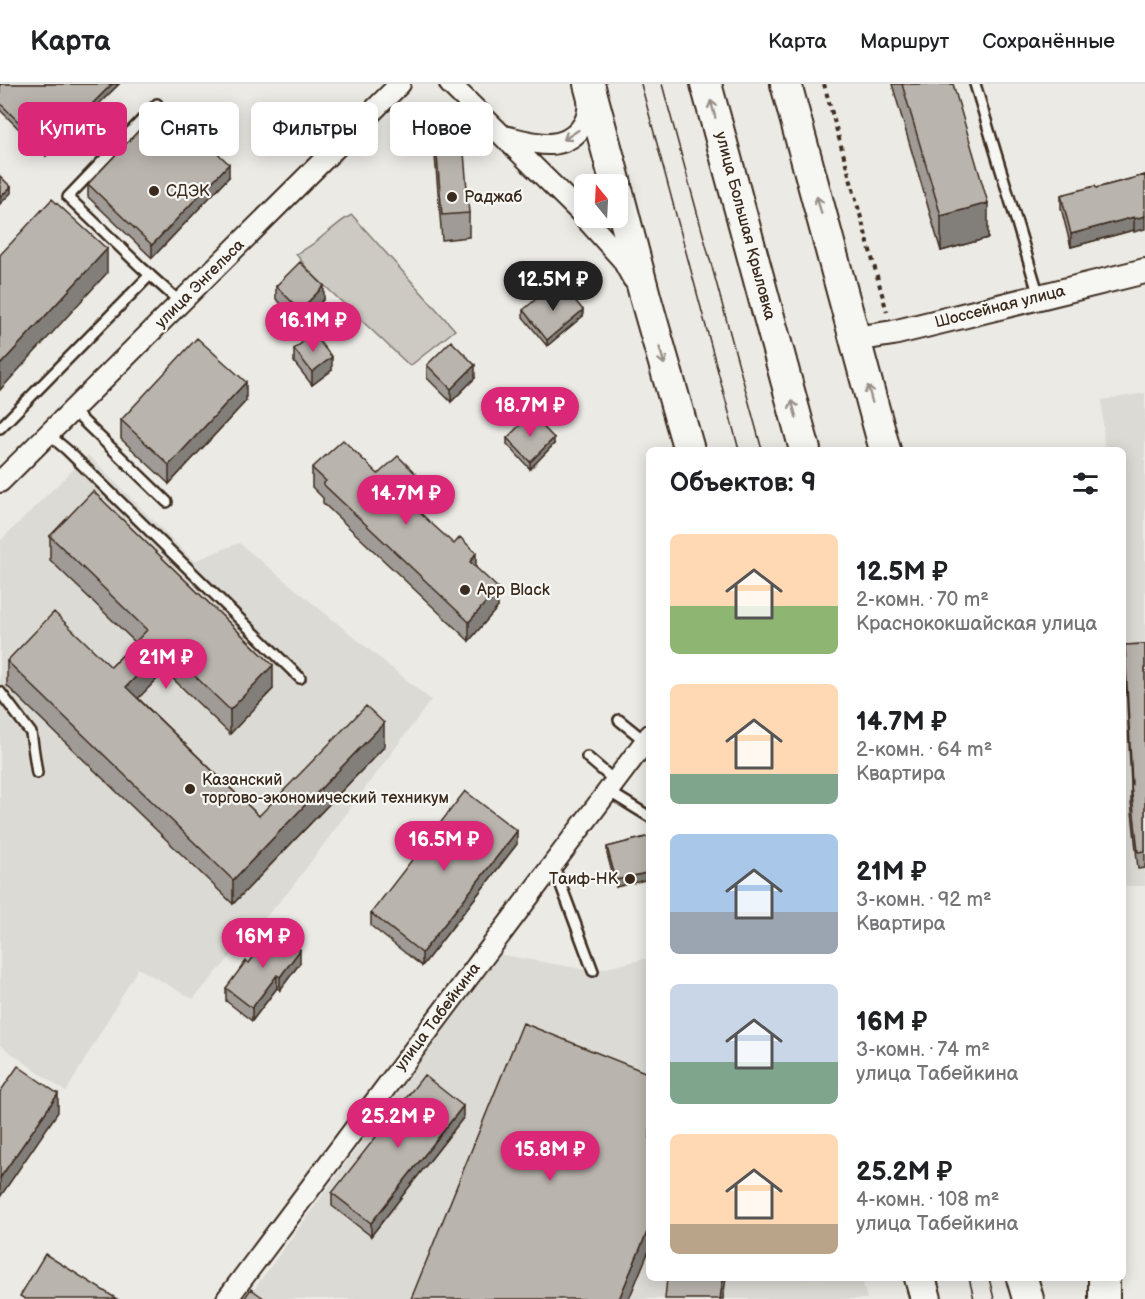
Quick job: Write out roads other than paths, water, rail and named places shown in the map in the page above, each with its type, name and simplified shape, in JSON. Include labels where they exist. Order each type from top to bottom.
[{"type":"main road","points":[[587,84],[613,174]]},
{"type":"main road","name":"улица Большая Крыловка","points":[[706,84],[804,447]]},
{"type":"main road","points":[[786,84],[884,447]]},
{"type":"main road","points":[[627,228],[688,447]]},
{"type":"main road","points":[[921,1281],[926,1299]]},
{"type":"main road","points":[[1023,1281],[1028,1299]]},
{"type":"main road","points":[[1104,1299],[1105,1281]]},
{"type":"street","name":"улица Энгельса","points":[[0,482],[400,84]]},
{"type":"street","points":[[450,84],[574,206]]},
{"type":"street","points":[[502,135],[549,144],[574,135],[583,126],[587,116],[589,105],[587,84]]},
{"type":"street","points":[[595,228],[622,259],[646,300]]},
{"type":"street","name":"Шоссейная улица","points":[[855,339],[893,333],[1145,271]]},
{"type":"street","name":"улица Табейкина","points":[[227,1299],[646,739]]},
{"type":"lane","points":[[975,84],[1040,298]]},
{"type":"lane","points":[[139,123],[68,196],[181,303]]},
{"type":"lane","points":[[0,428],[150,275]]},
{"type":"lane","points":[[72,410],[167,502]]},
{"type":"lane","points":[[48,434],[300,678]]},
{"type":"lane","points":[[0,692],[31,733],[37,773]]},
{"type":"lane","points":[[619,720],[646,737]]},
{"type":"lane","points":[[588,757],[611,785],[646,814]]},
{"type":"lane","points":[[552,864],[593,971]]},
{"type":"lane","points":[[1106,1281],[1112,1299]]},
{"type":"tram line","points":[[641,84],[738,447]]},
{"type":"tram line","points":[[662,84],[761,447]]},
{"type":"tram line","points":[[970,1281],[974,1299]]},
{"type":"tram line","points":[[990,1281],[994,1299]]},
{"type":"place","name":"СДЭК","points":[[154,191]]},
{"type":"place","name":"Раджаб","points":[[452,197]]},
{"type":"place","name":"App Black","points":[[465,590]]},
{"type":"place","name":"Казанский торгово-экономический техникум","points":[[190,789]]},
{"type":"place","name":"Таиф-НК","points":[[630,879]]}]
